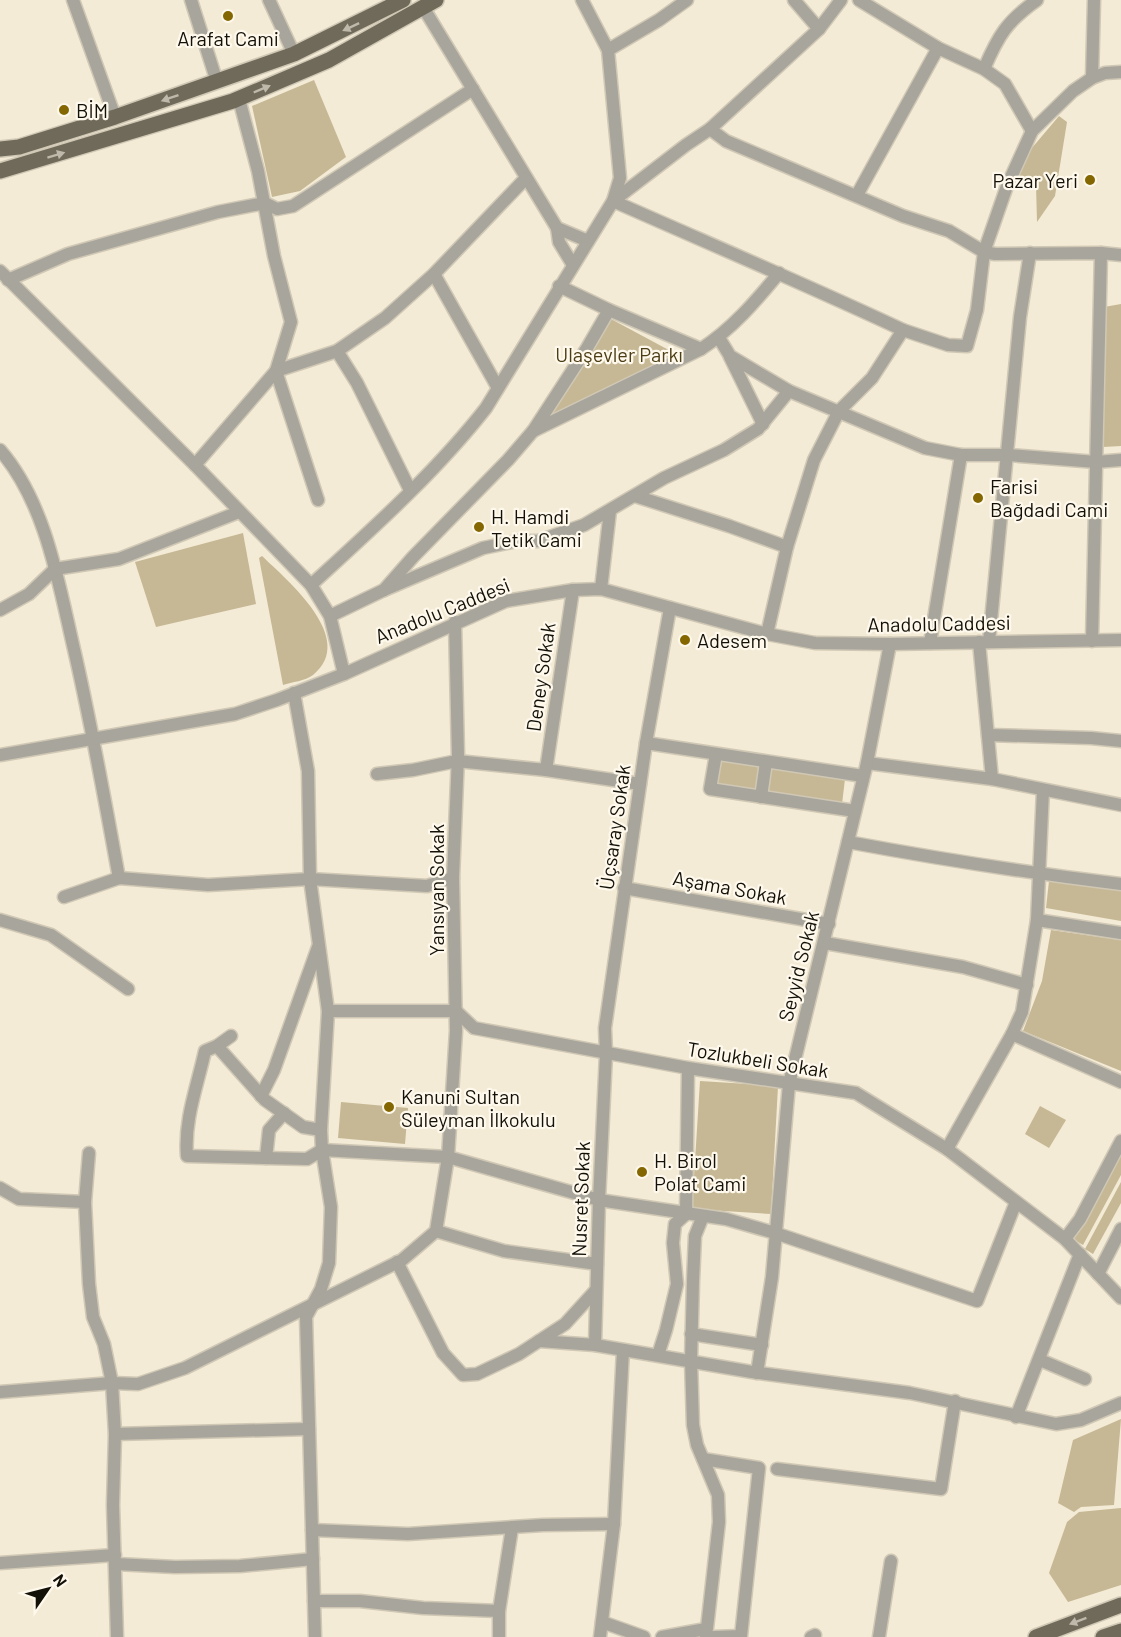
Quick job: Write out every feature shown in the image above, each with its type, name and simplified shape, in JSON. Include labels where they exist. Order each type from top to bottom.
[{"type":"main road","points":[[0,149],[19,147],[115,117],[294,54],[403,0]]},
{"type":"main road","points":[[0,171],[239,99],[329,60],[430,4]]},
{"type":"main road","points":[[1036,1637],[1121,1605]]},
{"type":"main road","points":[[1103,1637],[1121,1631]]},
{"type":"street","points":[[73,0],[115,117]]},
{"type":"street","points":[[191,0],[217,82]]},
{"type":"street","points":[[269,0],[294,54]]},
{"type":"street","points":[[311,585],[462,439],[486,408],[613,201],[620,178],[608,50],[582,0]]},
{"type":"street","points":[[608,50],[659,20],[687,0]]},
{"type":"street","points":[[794,0],[819,29]]},
{"type":"street","points":[[613,201],[710,129],[819,29],[841,0]]},
{"type":"street","points":[[860,0],[938,48],[984,69],[1005,84],[1032,131]]},
{"type":"street","points":[[984,69],[997,38],[1015,16],[1037,0]]},
{"type":"street","points":[[1092,78],[1094,0]]},
{"type":"street","points":[[430,4],[473,90],[557,228],[559,242],[573,265]]},
{"type":"street","points":[[857,195],[938,48]]},
{"type":"street","points":[[613,201],[903,330],[948,345],[967,346],[976,310],[984,252],[1007,186],[1032,131],[1073,91],[1092,78],[1105,73],[1121,72]]},
{"type":"street","points":[[344,674],[330,616],[311,585],[195,465],[4,276],[68,254],[218,212],[265,204],[277,209],[292,206],[473,90]]},
{"type":"street","points":[[195,465],[276,371],[291,322],[274,256],[258,171],[239,99]]},
{"type":"street","points":[[710,129],[726,141],[903,216],[949,231],[984,252],[1121,255]]},
{"type":"street","points":[[276,371],[337,351],[385,318],[434,274],[526,178]]},
{"type":"street","points":[[557,228],[588,241]]},
{"type":"street","points":[[992,779],[984,642],[1008,455],[1020,317],[1030,253]]},
{"type":"street","points":[[1092,641],[1101,253]]},
{"type":"street","points":[[533,431],[701,350],[719,338],[757,300],[779,273]]},
{"type":"street","points":[[434,274],[498,388]]},
{"type":"street","points":[[559,286],[701,350]]},
{"type":"street","points":[[384,590],[413,556],[508,460],[533,431],[609,310]]},
{"type":"street","points":[[767,634],[787,547],[814,460],[839,411],[872,378],[903,330]]},
{"type":"street","points":[[719,338],[763,424]]},
{"type":"street","points":[[337,351],[357,383],[410,490]]},
{"type":"street","points":[[730,356],[789,391],[925,448],[961,455],[1008,455],[1096,462],[1121,460]]},
{"type":"street","points":[[276,371],[318,500]]},
{"type":"street","points":[[330,616],[384,590],[483,549],[517,541],[538,541],[584,525],[610,512],[664,478],[724,450],[758,429],[789,391]]},
{"type":"street","points":[[0,450],[27,493],[46,537],[55,569],[95,740],[119,878]]},
{"type":"street","points":[[930,643],[961,455]]},
{"type":"street","points":[[635,496],[787,547]]},
{"type":"street","points":[[0,610],[28,594],[55,569],[119,559],[239,512]]},
{"type":"street","points":[[601,589],[610,512]]},
{"type":"street","name":"Anadolu Caddesi","points":[[0,755],[235,714],[344,674],[455,622],[506,601],[573,590],[601,589],[767,634],[815,643],[1121,640]]},
{"type":"street","name":"Deney Sokak","points":[[546,770],[573,590]]},
{"type":"street","name":"Üçsaray Sokak","points":[[606,1053],[605,1028],[624,888],[670,608]]},
{"type":"street","name":"Yansıyan Sokak","points":[[436,1231],[448,1157],[456,1011],[453,878],[458,761],[455,622]]},
{"type":"street","name":"Seyyid Sokak","points":[[758,1373],[772,1277],[789,1084],[867,763],[890,644]]},
{"type":"street","points":[[294,693],[308,771],[310,879],[328,1011],[321,1130],[331,1207],[329,1263],[321,1289],[306,1317],[315,1637]]},
{"type":"street","points":[[988,735],[1121,741]]},
{"type":"street","points":[[646,743],[863,776]]},
{"type":"street","points":[[716,754],[710,789],[855,811]]},
{"type":"street","points":[[377,774],[458,761],[546,770],[640,784]]},
{"type":"street","points":[[761,797],[766,762]]},
{"type":"street","points":[[867,763],[992,779],[1121,805]]},
{"type":"street","points":[[946,1149],[1012,1034],[1022,1012],[1037,920],[1043,790]]},
{"type":"street","points":[[848,842],[934,858],[1121,884]]},
{"type":"street","points":[[64,897],[119,878],[208,885],[310,879],[427,886],[453,878]]},
{"type":"street","name":"Aşama Sokak","points":[[624,888],[829,924]]},
{"type":"street","points":[[0,920],[51,935],[128,989]]},
{"type":"street","points":[[1037,920],[1121,933]]},
{"type":"street","points":[[825,943],[963,967],[1027,986]]},
{"type":"street","points":[[261,1095],[274,1070],[318,946]]},
{"type":"street","points":[[328,1011],[456,1011]]},
{"type":"street","name":"Tozlukbeli Sokak","points":[[456,1011],[474,1028],[687,1068],[856,1094],[946,1149],[1065,1239],[1121,1298]]},
{"type":"street","points":[[1012,1034],[1121,1082]]},
{"type":"street","points":[[231,1036],[205,1052],[192,1098],[186,1140],[188,1156],[308,1159],[322,1150],[448,1157],[599,1200],[726,1219],[775,1233],[977,1301],[1016,1202]]},
{"type":"street","points":[[217,1046],[261,1095],[303,1127],[321,1130]]},
{"type":"street","name":"Nusret Sokak","points":[[595,1346],[606,1053]]},
{"type":"street","points":[[687,1068],[687,1214]]},
{"type":"street","points":[[266,1158],[270,1130],[284,1113]]},
{"type":"street","points":[[1065,1239],[1080,1219],[1121,1141]]},
{"type":"street","points":[[89,1153],[85,1202],[89,1284],[93,1317],[104,1344],[112,1383],[115,1434],[113,1505],[117,1637]]},
{"type":"street","points":[[0,1188],[19,1198],[85,1202]]},
{"type":"street","points":[[658,1355],[677,1284],[673,1243],[675,1224],[687,1214]]},
{"type":"street","points":[[703,1216],[695,1236],[691,1361],[693,1425],[697,1445],[718,1495],[719,1522],[709,1634]]},
{"type":"street","points":[[1098,1274],[1121,1229]]},
{"type":"street","points":[[0,1392],[112,1383],[138,1384],[185,1368],[397,1262],[436,1231],[504,1251],[597,1264]]},
{"type":"street","points":[[1016,1416],[1080,1254]]},
{"type":"street","points":[[397,1262],[443,1353],[463,1375],[477,1374],[519,1354],[565,1324],[596,1290]]},
{"type":"street","points":[[691,1334],[762,1345]]},
{"type":"street","points":[[539,1341],[595,1346],[758,1373],[910,1393],[1056,1424],[1081,1420],[1121,1403]]},
{"type":"street","points":[[600,1637],[614,1524],[623,1350]]},
{"type":"street","points":[[1040,1360],[1085,1378]]},
{"type":"street","points":[[777,1469],[941,1489],[954,1401]]},
{"type":"street","points":[[115,1434],[309,1429]]},
{"type":"street","points":[[662,1637],[709,1634],[741,1636],[759,1468],[703,1459]]},
{"type":"street","points":[[312,1530],[408,1534],[543,1525],[614,1524]]},
{"type":"street","points":[[499,1637],[499,1611],[512,1528]]},
{"type":"street","points":[[0,1563],[115,1560],[175,1567],[240,1566],[313,1559]]},
{"type":"street","points":[[879,1637],[891,1561]]},
{"type":"street","points":[[314,1601],[360,1601],[423,1608],[499,1611]]},
{"type":"street","points":[[602,1622],[644,1637]]},
{"type":"green space","points":[[314,80],[346,157],[300,191],[272,197],[252,106]]},
{"type":"green space","points":[[1059,116],[1067,122],[1055,196],[1037,222],[1036,185],[1013,189],[1031,149]]},
{"type":"green space","points":[[1121,304],[1121,446],[1103,447],[1104,307]]},
{"type":"green space","name":"Ulaşevler Parkı","points":[[611,319],[678,355],[549,417]]},
{"type":"green space","points":[[243,533],[256,604],[156,627],[135,562]]},
{"type":"green space","points":[[262,556],[314,611],[323,628],[328,645],[325,661],[313,675],[283,685],[259,558]]},
{"type":"green space","points":[[720,760],[845,779],[842,804],[716,786]]},
{"type":"green space","points":[[1049,881],[1121,890],[1121,921],[1046,908]]},
{"type":"green space","points":[[1051,930],[1121,940],[1121,1071],[1023,1031],[1042,981]]},
{"type":"green space","points":[[700,1081],[778,1086],[771,1214],[692,1209]]},
{"type":"green space","points":[[341,1102],[408,1108],[405,1144],[338,1138]]},
{"type":"green space","points":[[1040,1106],[1066,1120],[1049,1148],[1025,1134]]},
{"type":"green space","points":[[1121,1150],[1121,1175],[1083,1245],[1073,1239]]},
{"type":"green space","points":[[1121,1182],[1121,1203],[1093,1254],[1085,1249]]},
{"type":"green space","points":[[1121,1419],[1114,1505],[1081,1507],[1074,1512],[1058,1503],[1073,1440]]},
{"type":"green space","points":[[1121,1508],[1121,1585],[1068,1602],[1049,1573],[1067,1522],[1079,1512]]},
{"type":"place","name":"Arafat Cami","points":[[228,16]]},
{"type":"place","name":"BİM","points":[[64,110]]},
{"type":"place","name":"Pazar Yeri","points":[[1090,180]]},
{"type":"place","name":"Farisi Bağdadi Cami","points":[[978,498]]},
{"type":"place","name":"H. Hamdi Tetik Cami","points":[[479,527]]},
{"type":"place","name":"Adesem","points":[[685,640]]},
{"type":"place","name":"Kanuni Sultan Süleyman İlkokulu","points":[[389,1107]]},
{"type":"place","name":"H. Birol Polat Cami","points":[[642,1172]]}]
